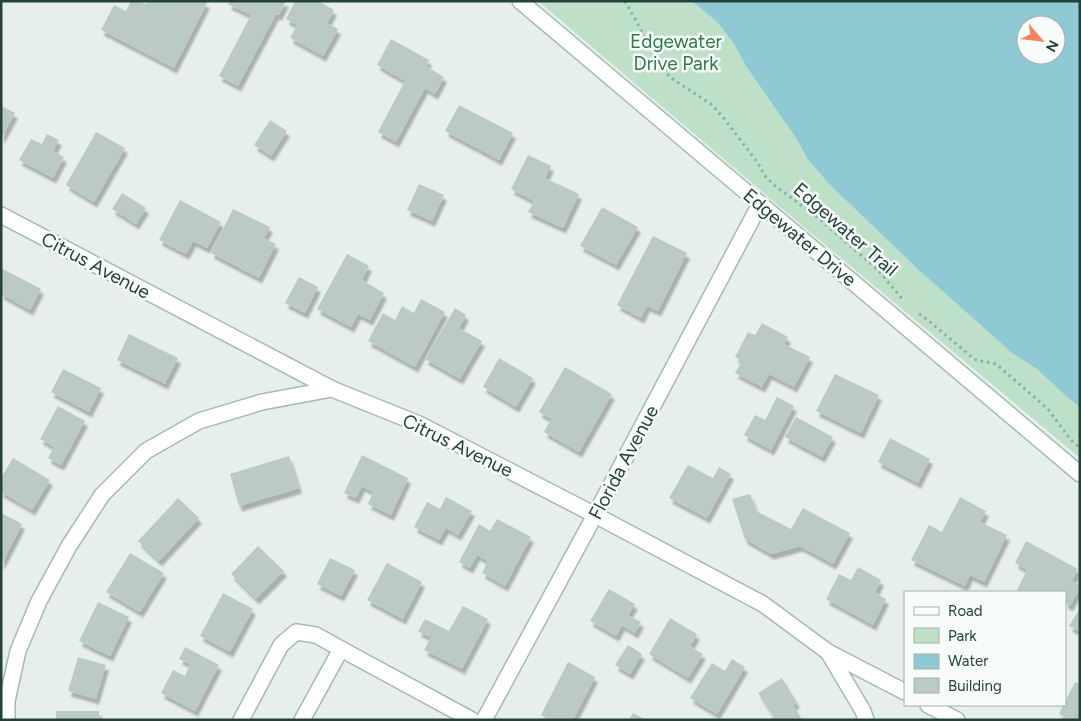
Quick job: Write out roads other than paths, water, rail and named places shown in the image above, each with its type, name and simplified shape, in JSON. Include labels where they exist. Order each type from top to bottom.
[{"type":"street","name":"Edgewater Drive","points":[[520,1],[1080,474]]},
{"type":"street","name":"Florida Avenue","points":[[484,720],[760,204]]},
{"type":"street","name":"Citrus Avenue","points":[[1,215],[332,389],[419,424],[595,515],[762,604],[828,652],[904,691]]},
{"type":"street","points":[[7,720],[7,701],[18,650],[44,593],[69,546],[102,494],[146,451],[199,421],[262,402],[332,389]]},
{"type":"street","points":[[241,720],[281,645],[296,632],[316,635],[472,720]]},
{"type":"street","points":[[302,720],[340,649]]},
{"type":"street","points":[[828,652],[863,711],[866,720]]},
{"type":"street","points":[[930,706],[957,720]]},
{"type":"water","points":[[691,1],[1080,1],[1080,407],[1037,369],[1012,353],[921,272],[831,186],[808,160],[796,138],[718,23]]},
{"type":"park label","name":"Edgewater Drive Park","points":[[676,52]]}]
